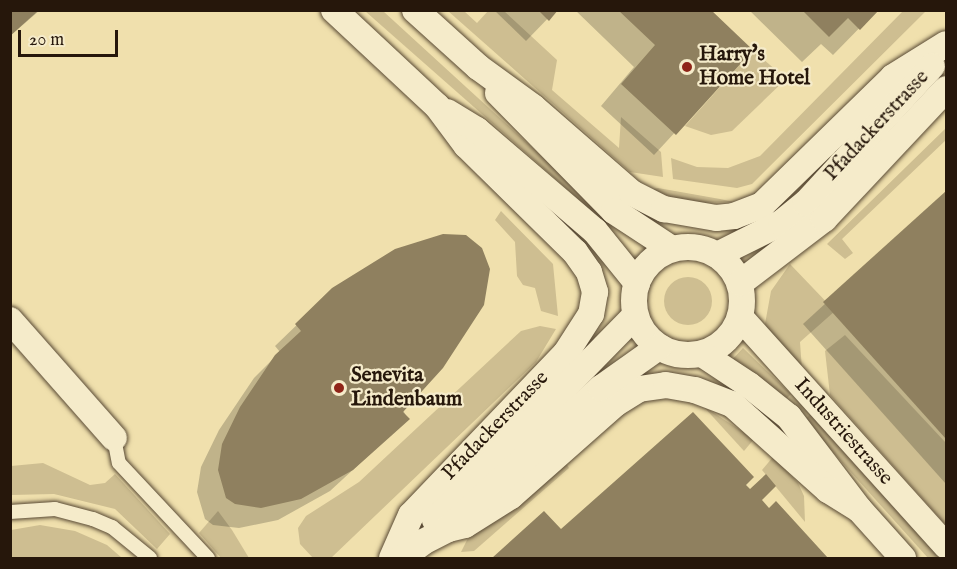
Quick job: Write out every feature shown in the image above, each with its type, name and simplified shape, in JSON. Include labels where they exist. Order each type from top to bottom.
[{"type":"street","points":[[334,10],[437,106],[477,130],[595,231],[637,283]]},
{"type":"street","points":[[416,10],[478,67],[513,112],[614,212],[672,249],[703,249],[717,255],[731,267],[740,283],[740,317],[732,334],[702,354],[680,355],[659,347],[644,333],[635,316],[637,283],[645,268],[672,249]]},
{"type":"street","name":"Pfadackerstrasse","points":[[478,67],[533,107],[632,193],[664,209],[699,216],[734,216],[762,205],[893,77],[946,44]]},
{"type":"street","name":"Pfadackerstrasse","points":[[717,255],[781,223],[806,203],[919,77],[946,54]]},
{"type":"street","name":"Pfadackerstrasse","points":[[740,283],[824,219],[946,89]]},
{"type":"street","name":"Pfadackerstrasse","points":[[392,558],[411,515],[566,353],[591,314],[595,292],[589,272],[575,252],[466,145],[437,106]]},
{"type":"street","name":"Pfadackerstrasse","points":[[423,542],[437,517],[635,316]]},
{"type":"street","name":"Industriestrasse","points":[[740,317],[946,546]]},
{"type":"street","points":[[10,320],[114,438]]},
{"type":"street","name":"Pfadackerstrasse","points":[[448,529],[601,388],[659,347]]},
{"type":"street","name":"Industriestrasse","points":[[702,354],[749,385],[789,417],[859,509],[903,558]]},
{"type":"street","name":"Pfadackerstrasse","points":[[402,558],[423,542],[448,529],[465,525],[511,496],[615,404],[639,389],[666,385],[695,390]]},
{"type":"street","name":"Industriestrasse","points":[[695,390],[732,404],[828,490],[859,509]]},
{"type":"lane","points":[[114,438],[119,463],[208,558]]},
{"type":"lane","points":[[10,512],[55,509],[93,519],[112,526],[150,558]]},
{"type":"shaded area","points":[[365,11],[383,11],[598,208],[592,211]]},
{"type":"shaded area","points":[[448,11],[464,11],[477,23],[488,11],[504,11],[557,60],[552,90],[619,148],[621,117],[661,152],[663,177],[630,172]]},
{"type":"shaded area","points":[[903,11],[926,11],[752,184],[737,188],[673,179],[671,158],[697,167],[728,168],[760,156]]},
{"type":"shaded area","points":[[753,50],[786,79],[732,131],[711,135],[685,126]]},
{"type":"shaded area","points":[[946,128],[946,140],[842,239],[853,253],[845,259],[827,244]]},
{"type":"shaded area","points":[[658,188],[734,202],[692,203],[649,190]]},
{"type":"shaded area","points":[[501,211],[553,264],[558,316],[541,311],[535,288],[523,285],[517,276],[515,242],[495,220]]},
{"type":"shaded area","points":[[790,264],[835,311],[800,342],[802,370],[771,340],[765,324],[771,291]]},
{"type":"shaded area","points":[[683,277],[693,277],[708,287],[712,301],[711,310],[702,321],[693,325],[683,325],[668,315],[664,306],[664,296],[674,281]]},
{"type":"shaded area","points":[[540,326],[556,329],[536,362],[331,558],[313,558],[300,544],[298,528],[306,516],[359,482],[521,331]]},
{"type":"shaded area","points":[[845,335],[946,443],[946,525],[830,395],[825,351]]},
{"type":"shaded area","points":[[743,348],[791,394],[785,400],[751,371],[731,361]]},
{"type":"shaded area","points":[[703,406],[754,439],[744,451]]},
{"type":"shaded area","points":[[811,414],[946,558],[928,558],[804,420]]},
{"type":"shaded area","points":[[773,457],[798,483],[804,496],[805,522],[762,470]]},
{"type":"shaded area","points":[[43,463],[90,485],[105,483],[115,474],[170,534],[157,549],[115,509],[54,494],[11,495],[11,466]]},
{"type":"shaded area","points":[[566,463],[569,468],[474,551],[461,552],[470,534]]},
{"type":"shaded area","points":[[218,511],[249,558],[221,558],[199,533]]},
{"type":"shaded area","points":[[40,525],[75,531],[107,545],[122,558],[11,558],[11,530]]},
{"type":"building","points":[[10,10],[39,10],[10,36]]},
{"type":"building","points":[[538,10],[558,10],[549,21]]},
{"type":"building","name":"Harry's Home Hotel","points":[[618,10],[711,10],[753,50],[676,135],[621,84],[655,45]]},
{"type":"building","points":[[802,10],[879,10],[860,30],[848,18],[829,37]]},
{"type":"building","points":[[946,191],[946,439],[823,302]]},
{"type":"building","name":"Senevita Lindenbaum","points":[[443,234],[466,235],[482,248],[490,269],[484,305],[443,368],[403,412],[410,419],[353,470],[301,499],[261,508],[235,504],[226,498],[218,470],[222,444],[240,407],[275,355],[301,331],[295,324],[332,288],[395,249]]},
{"type":"building","points":[[693,412],[754,477],[746,485],[750,489],[766,474],[776,486],[762,500],[769,508],[776,501],[828,558],[492,558],[544,511],[561,529]]},
{"type":"place","name":"Harry's Home Hotel","points":[[687,67]]},
{"type":"place","name":"Senevita Lindenbaum","points":[[339,388]]}]
